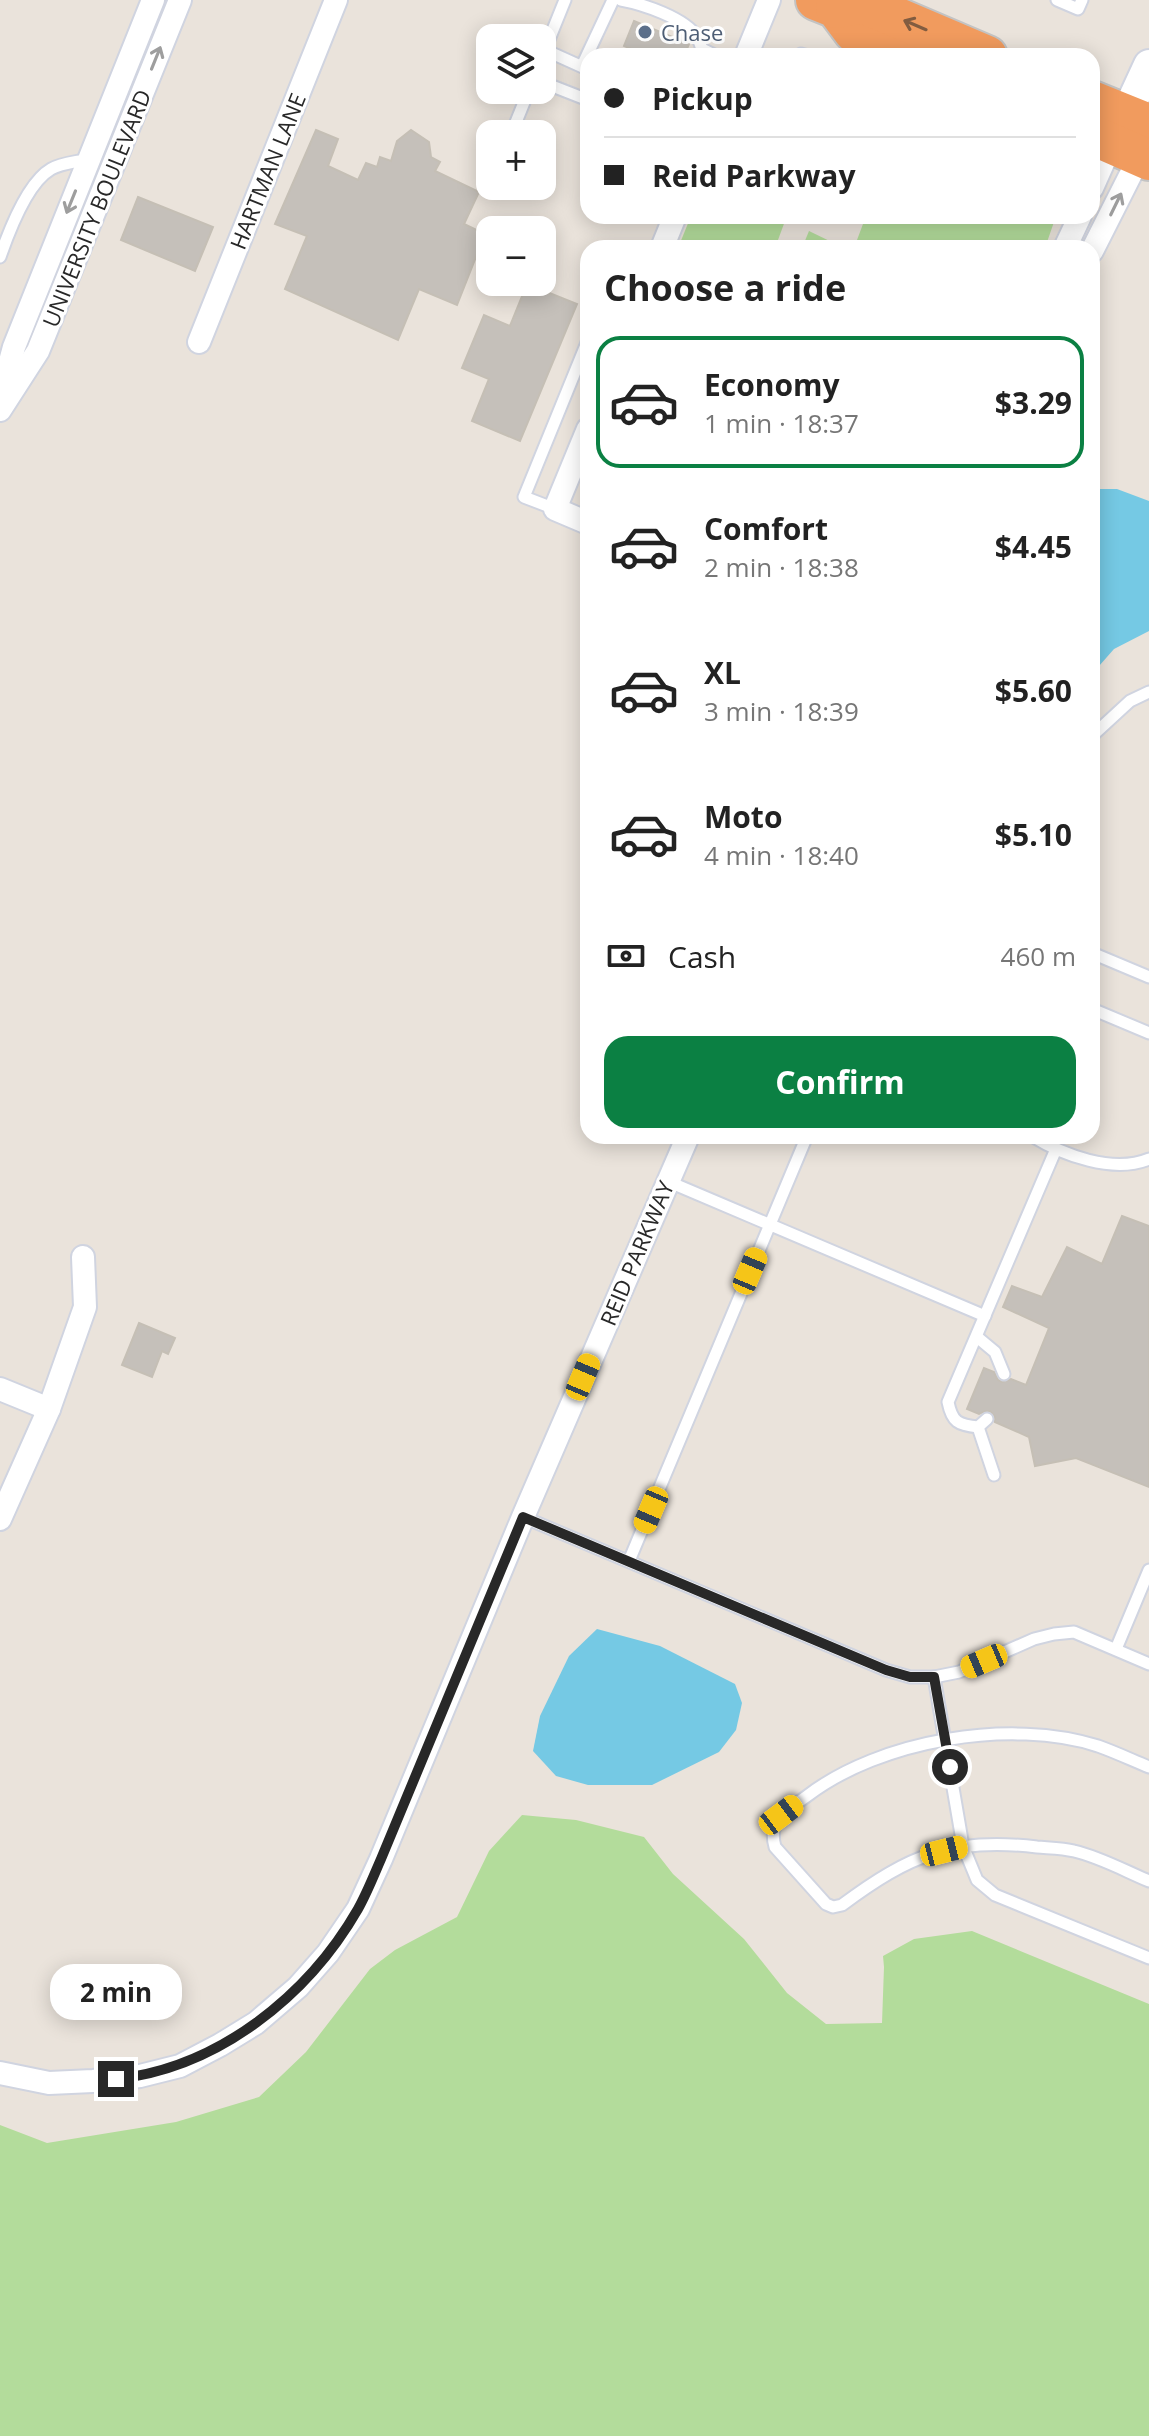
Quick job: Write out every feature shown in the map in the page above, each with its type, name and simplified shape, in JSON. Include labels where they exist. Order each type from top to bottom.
[{"type":"highway","points":[[826,4],[863,3],[968,48]]},
{"type":"highway","points":[[826,4],[854,32],[890,48]]},
{"type":"street","points":[[0,399],[4,365],[14,347],[153,0]]},
{"type":"street","name":"UNIVERSITY BOULEVARD","points":[[0,410],[38,351],[180,0]]},
{"type":"street","name":"HARTMAN LANE","points":[[199,342],[336,0]]},
{"type":"street","points":[[749,48],[769,0]]},
{"type":"street","points":[[1100,223],[1149,65]]},
{"type":"street","points":[[1100,175],[1126,134]]},
{"type":"street","points":[[580,448],[555,509],[580,520]]},
{"type":"street","name":"REID PARKWAY","points":[[0,2073],[49,2083],[140,2076],[180,2066],[256,2023],[298,1987],[328,1953],[358,1909],[381,1859],[523,1517],[684,1144]]},
{"type":"street","points":[[0,1519],[49,1409],[85,1307],[83,1257]]},
{"type":"street","points":[[0,1389],[49,1409]]},
{"type":"lane","points":[[555,24],[565,0]]},
{"type":"lane","points":[[593,48],[613,0]]},
{"type":"lane","points":[[621,0],[682,23],[697,37],[699,48]]},
{"type":"lane","points":[[1057,0],[1078,9],[1082,0]]},
{"type":"lane","points":[[556,58],[580,66]]},
{"type":"lane","points":[[556,87],[580,97]]},
{"type":"lane","points":[[0,257],[31,189],[40,177],[53,167],[89,159]]},
{"type":"lane","points":[[555,509],[524,497],[580,360]]},
{"type":"lane","points":[[1100,729],[1130,701],[1149,692]]},
{"type":"lane","points":[[1100,956],[1149,977]]},
{"type":"lane","points":[[1100,1012],[1149,1033]]},
{"type":"lane","points":[[629,1561],[804,1144]]},
{"type":"lane","points":[[1047,1144],[1081,1159],[1103,1163],[1140,1163],[1149,1159]]},
{"type":"lane","points":[[994,1475],[982,1423],[962,1425],[951,1416],[948,1402],[1056,1149]]},
{"type":"lane","points":[[667,1181],[985,1316]]},
{"type":"lane","points":[[977,1337],[995,1352],[1004,1374]]},
{"type":"lane","points":[[523,1517],[886,1670],[910,1677],[934,1677],[959,1672],[1034,1639],[1074,1632],[1149,1664]]},
{"type":"lane","points":[[1116,1649],[1149,1570]]},
{"type":"lane","points":[[934,1677],[963,1846],[977,1880],[995,1895],[1149,1958]]},
{"type":"lane","points":[[1149,1767],[1096,1745],[1043,1736],[989,1734],[945,1739],[884,1756],[824,1783],[781,1815],[774,1824],[772,1836],[775,1847],[826,1904],[833,1907],[842,1905],[885,1874],[924,1855],[963,1846],[1016,1844],[1074,1851],[1149,1881]]},
{"type":"green space","points":[[688,224],[784,224],[778,240],[681,240]]},
{"type":"green space","points":[[863,224],[1053,224],[1048,240],[857,240]]},
{"type":"green space","points":[[809,231],[828,240],[805,240]]},
{"type":"green space","points":[[522,1815],[576,1820],[644,1837],[673,1874],[744,1939],[787,1993],[826,2024],[882,2023],[883,1956],[914,1939],[972,1931],[1149,2004],[1149,2436],[0,2436],[0,2125],[47,2143],[176,2122],[259,2097],[306,2052],[370,1969],[395,1950],[457,1917],[489,1851]]},
{"type":"water","points":[[1100,489],[1117,489],[1149,501],[1149,631],[1114,649],[1100,665]]},
{"type":"water","points":[[597,1629],[660,1646],[735,1684],[742,1703],[736,1730],[719,1752],[652,1785],[588,1785],[556,1776],[533,1751],[540,1716],[569,1656]]},
{"type":"building","name":"Chase","points":[[634,21],[689,44],[687,48],[624,46]]},
{"type":"building","points":[[316,130],[338,139],[328,166],[358,180],[366,163],[377,167],[380,157],[391,161],[397,141],[411,130],[429,142],[431,157],[440,162],[435,171],[476,191],[476,198],[464,224],[476,230],[476,257],[457,305],[419,289],[398,340],[285,289],[307,236],[275,224]]},
{"type":"building","points":[[138,197],[213,227],[195,271],[121,240]]},
{"type":"building","points":[[522,296],[556,296],[577,304],[520,441],[472,421],[489,379],[462,368],[484,315],[510,326]]},
{"type":"building","points":[[1122,1216],[1149,1226],[1149,1487],[1076,1458],[1035,1466],[1029,1437],[995,1422],[990,1411],[979,1414],[967,1409],[984,1368],[994,1372],[1002,1382],[1011,1379],[1026,1385],[1049,1328],[1003,1307],[1012,1286],[1042,1297],[1067,1247],[1102,1264]]},
{"type":"building","points":[[139,1323],[175,1338],[168,1354],[162,1351],[152,1377],[122,1365]]},
{"type":"place","name":"Chase","points":[[645,32]]},
{"type":"route","points":[[116,2079],[180,2066],[220,2045],[256,2023],[298,1987],[328,1953],[358,1909],[381,1859],[523,1517],[886,1670],[910,1677],[934,1677],[950,1767]]}]
